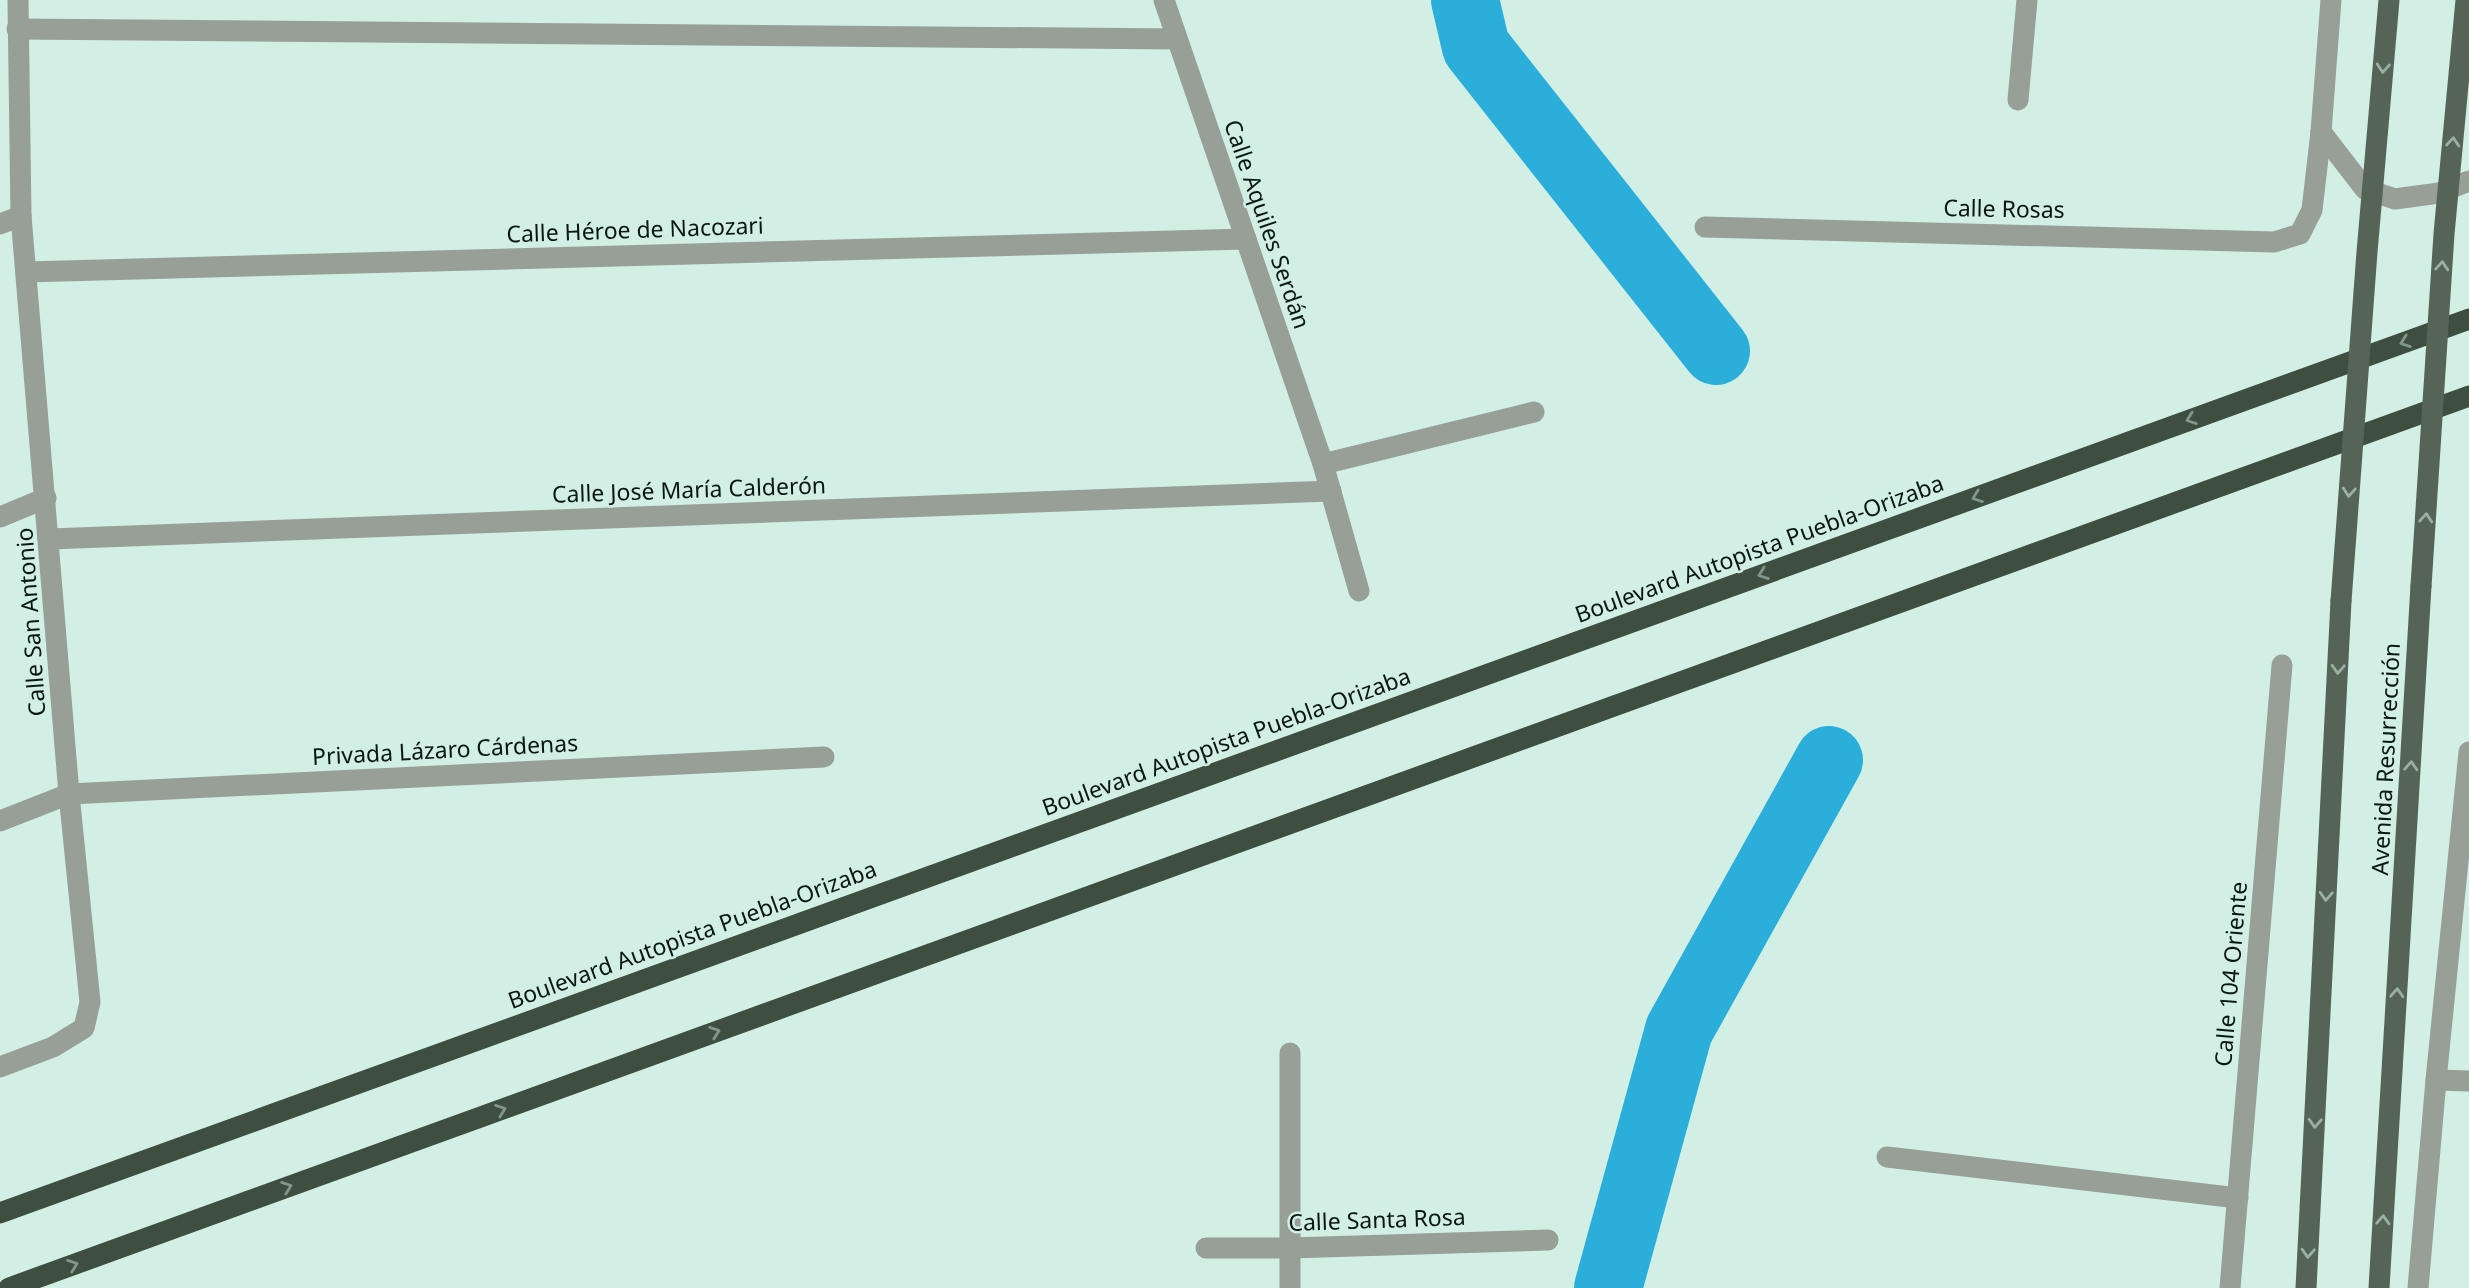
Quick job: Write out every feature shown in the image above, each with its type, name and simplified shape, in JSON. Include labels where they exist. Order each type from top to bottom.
[{"type":"highway","name":"Boulevard Autopista Puebla-Orizaba","points":[[0,1213],[2469,318]]},
{"type":"highway","points":[[9,1288],[2469,396]]},
{"type":"main road","points":[[2306,1288],[2341,601],[2389,0]]},
{"type":"main road","name":"Avenida Resurrección","points":[[2379,1288],[2444,234],[2466,0]]},
{"type":"street","name":"Calle San Antonio","points":[[0,1067],[53,1047],[84,1028],[90,1002],[69,794],[26,272],[22,216],[18,0]]},
{"type":"street","name":"Calle Aquiles Serdán","points":[[1164,0],[1323,464],[1359,590]]},
{"type":"street","points":[[2018,100],[2027,0]]},
{"type":"street","points":[[2331,0],[2321,132],[2347,169],[2365,189],[2395,199],[2439,193],[2469,181]]},
{"type":"street","points":[[17,29],[1177,39]]},
{"type":"street","name":"Calle Rosas","points":[[1705,227],[2274,242],[2300,234],[2312,210],[2321,132]]},
{"type":"street","points":[[0,225],[22,216]]},
{"type":"street","name":"Calle Héroe de Nacozari","points":[[26,272],[1246,239]]},
{"type":"street","points":[[1323,464],[1534,412]]},
{"type":"street","name":"Calle José María Calderón","points":[[50,539],[1331,491]]},
{"type":"street","points":[[0,517],[46,498]]},
{"type":"street","name":"Calle 104 Oriente","points":[[2230,1288],[2282,665]]},
{"type":"street","points":[[2418,1288],[2435,1080],[2469,752]]},
{"type":"street","name":"Privada Lázaro Cárdenas","points":[[0,821],[69,794],[824,757]]},
{"type":"street","points":[[1290,1053],[1290,1288]]},
{"type":"street","points":[[2435,1080],[2469,1081]]},
{"type":"street","points":[[1887,1157],[2238,1198]]},
{"type":"street","name":"Calle Santa Rosa","points":[[1206,1248],[1548,1240]]},
{"type":"waterway","points":[[1465,0],[1476,47],[1716,351]]},
{"type":"waterway","points":[[1608,1288],[1679,1030],[1829,760]]}]
